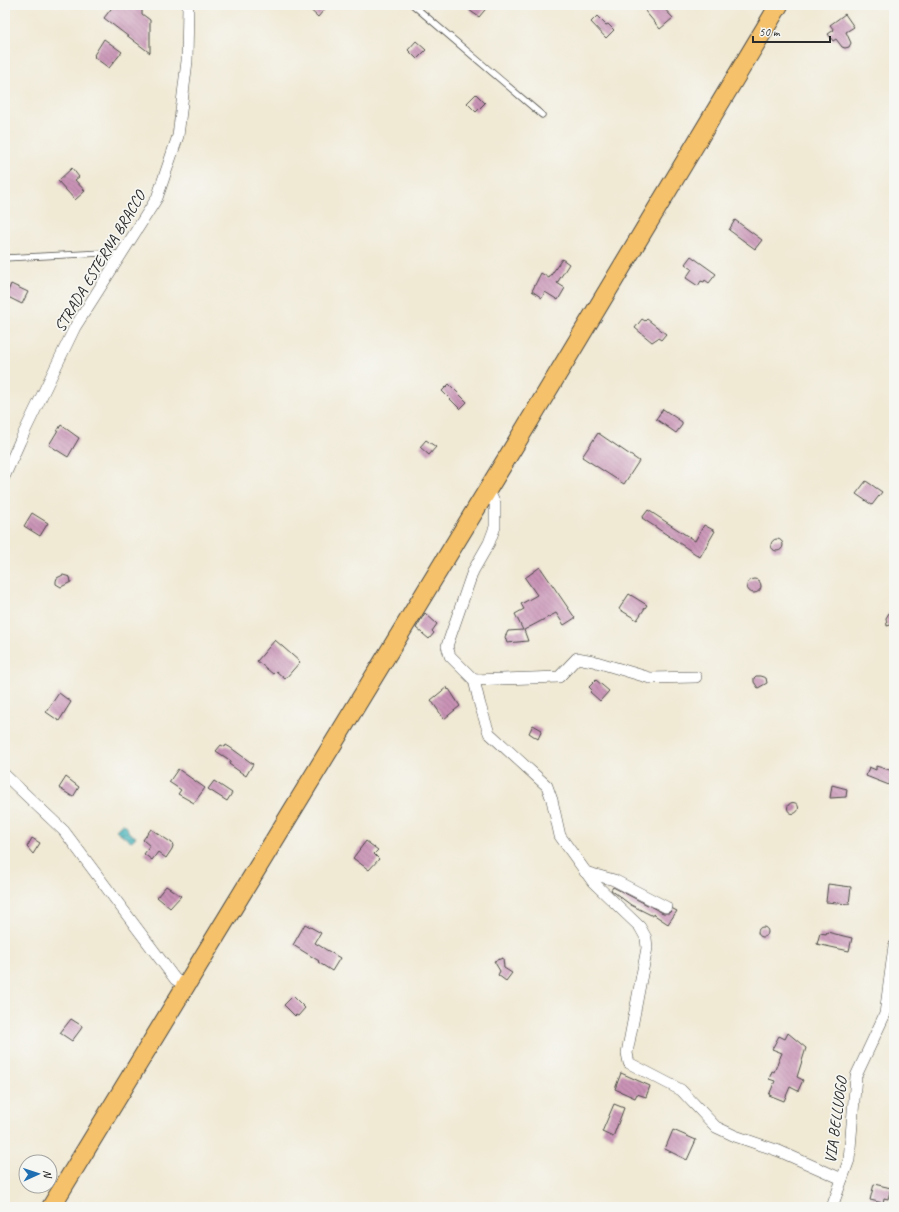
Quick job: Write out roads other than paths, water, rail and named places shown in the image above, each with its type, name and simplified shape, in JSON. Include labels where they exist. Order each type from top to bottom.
[{"type":"main road","points":[[51,1207],[488,489],[779,5]]},
{"type":"street","name":"STRADA ESTERNA BRACCO","points":[[5,475],[75,327],[157,198],[178,136],[187,61],[188,5]]},
{"type":"street","points":[[488,489],[495,504],[495,527],[489,543],[473,571],[447,646],[450,656],[474,680],[489,733],[547,786],[552,800],[560,836],[592,882],[640,927],[646,938],[647,948],[627,1053],[629,1063],[681,1090],[716,1127],[735,1136],[779,1151],[842,1179]]},
{"type":"street","points":[[474,680],[558,677],[577,658],[593,661],[650,678],[696,677]]},
{"type":"street","points":[[5,775],[64,831],[176,979],[185,986]]},
{"type":"street","points":[[585,872],[614,880],[666,907]]},
{"type":"street","name":"VIA BELLUOGO","points":[[832,1207],[849,1160],[856,1076],[885,1014],[894,946]]},
{"type":"lane","points":[[413,5],[542,115]]},
{"type":"lane","points":[[5,258],[103,253],[121,254]]},
{"type":"water","points":[[122,824],[126,825],[129,833],[136,837],[131,842],[116,830]]}]
